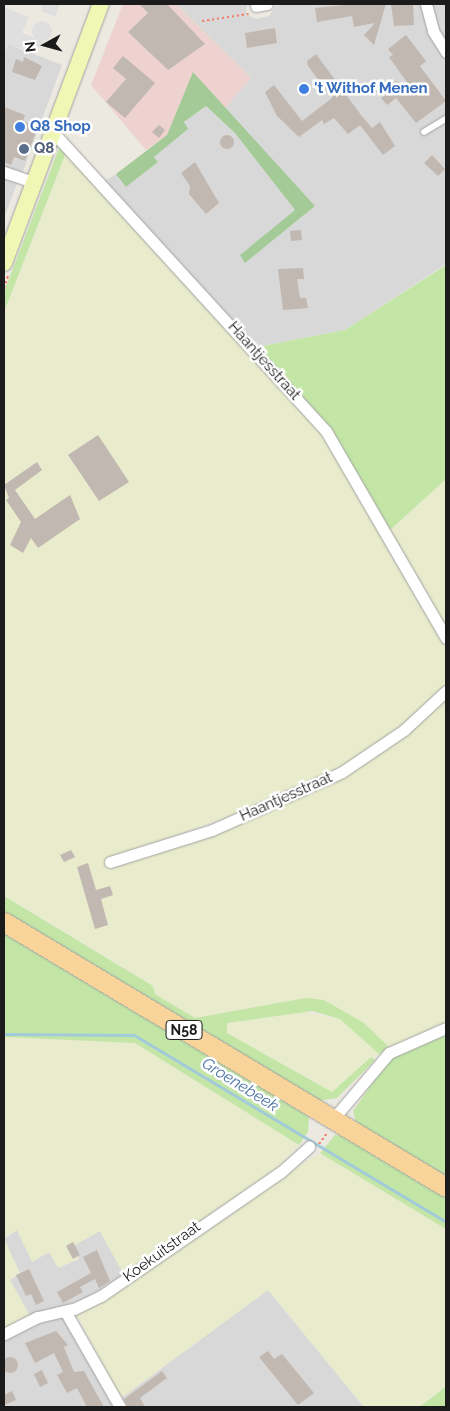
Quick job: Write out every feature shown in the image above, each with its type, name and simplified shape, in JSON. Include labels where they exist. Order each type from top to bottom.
[{"type":"main road","name":"N58","points":[[4,922],[446,1187]]},
{"type":"street","points":[[4,263],[101,4]]},
{"type":"street","points":[[426,4],[433,31],[446,52]]},
{"type":"street","name":"Haantjesstraat","points":[[52,131],[318,421],[446,638]]},
{"type":"street","points":[[4,172],[33,182]]},
{"type":"street","name":"Haantjesstraat","points":[[110,862],[212,830],[342,772],[404,730],[444,693]]},
{"type":"street","points":[[333,1119],[389,1053],[416,1039],[446,1028]]},
{"type":"street","name":"Koekuitstraat","points":[[4,1334],[38,1317],[66,1311],[101,1296],[281,1172],[309,1147]]},
{"type":"street","points":[[66,1311],[120,1407]]},
{"type":"lane","points":[[424,132],[446,119]]},
{"type":"path","points":[[202,21],[251,14],[261,5]]},
{"type":"path","points":[[309,1147],[314,1149],[326,1138],[333,1119]]},
{"type":"shaded area","points":[[43,4],[60,4],[55,17],[41,11]]},
{"type":"shaded area","points":[[123,4],[176,4],[251,78],[225,108],[193,73],[167,135],[146,150],[91,85]]},
{"type":"shaded area","points":[[176,4],[247,4],[246,13],[255,19],[269,16],[276,6],[286,4],[421,4],[428,32],[446,59],[446,264],[345,330],[257,347],[105,181],[116,174],[126,187],[158,162],[154,157],[188,129],[183,123],[206,106],[235,133],[295,210],[241,255],[245,263],[315,206],[225,108],[251,78]]},
{"type":"shaded area","points":[[430,4],[446,4],[446,41],[437,28]]},
{"type":"shaded area","points":[[4,7],[29,17],[22,33],[43,41],[40,47],[34,46],[32,52],[8,44],[4,55]]},
{"type":"shaded area","points":[[38,21],[46,21],[52,27],[52,35],[46,41],[38,41],[32,35],[32,27]]},
{"type":"shaded area","points":[[8,44],[62,65],[22,174],[4,168],[4,55]]},
{"type":"shaded area","points":[[4,175],[18,181],[4,218]]},
{"type":"shaded area","points":[[17,1230],[33,1261],[49,1252],[79,1259],[72,1246],[100,1231],[124,1275],[87,1298],[30,1316],[10,1280],[20,1273],[4,1239]]},
{"type":"shaded area","points":[[268,1290],[364,1407],[126,1407],[121,1398]]},
{"type":"shaded area","points":[[60,1316],[67,1320],[117,1407],[4,1407],[4,1338]]},
{"type":"green space","points":[[193,72],[315,206],[245,263],[240,255],[295,210],[235,133],[206,106],[184,122],[188,129],[154,157],[158,162],[126,187],[116,174],[167,135]]},
{"type":"green space","points":[[59,148],[67,150],[4,312],[4,292]]},
{"type":"green space","points":[[67,150],[322,432],[446,644],[446,685],[408,723],[370,751],[297,791],[112,859],[114,865],[211,832],[348,773],[406,734],[446,697],[446,1022],[389,1047],[364,1023],[324,1000],[306,998],[195,1018],[155,994],[153,985],[4,896],[4,312]]},
{"type":"green space","points":[[446,265],[446,479],[389,531],[323,419],[257,347],[345,330]]},
{"type":"green space","points":[[446,479],[446,630],[389,531]]},
{"type":"green space","points":[[4,896],[153,986],[155,994],[195,1018],[306,998],[324,1000],[364,1023],[389,1047],[379,1054],[340,1019],[312,1011],[227,1023],[227,1033],[332,1092],[371,1057],[375,1060],[337,1098],[317,1101],[4,914]]},
{"type":"green space","points":[[4,931],[309,1116],[308,1132],[299,1145],[135,1043],[4,1037]]},
{"type":"green space","points":[[297,1011],[340,1019],[379,1054],[332,1092],[227,1033],[227,1023]]},
{"type":"green space","points":[[446,1031],[446,1177],[356,1123],[353,1111],[392,1056]]},
{"type":"green space","points":[[4,1037],[135,1043],[299,1145],[277,1168],[124,1275],[100,1231],[73,1246],[79,1259],[58,1268],[49,1252],[32,1262],[17,1230],[4,1237]]},
{"type":"green space","points":[[335,1135],[344,1136],[446,1197],[446,1229],[320,1153]]},
{"type":"green space","points":[[320,1153],[446,1229],[446,1386],[419,1407],[364,1407],[268,1290],[121,1398],[76,1313],[235,1205]]},
{"type":"green space","points":[[4,1239],[20,1273],[10,1280],[30,1316],[4,1329]]},
{"type":"green space","points":[[446,1386],[446,1407],[419,1407],[434,1396]]},
{"type":"building","points":[[139,4],[167,4],[205,44],[168,70],[128,32],[148,13]]},
{"type":"building","points":[[354,4],[386,4],[374,45],[364,35],[375,23],[354,27],[352,16],[317,22],[315,8]]},
{"type":"building","points":[[391,4],[413,4],[414,25],[394,26]]},
{"type":"building","points":[[275,28],[277,43],[247,48],[245,33]]},
{"type":"building","points":[[406,35],[426,61],[420,66],[446,101],[416,123],[396,98],[387,105],[381,98],[393,91],[395,81],[409,85],[389,57],[393,55],[388,49]]},
{"type":"building","points":[[316,54],[372,128],[380,122],[395,146],[383,155],[360,125],[348,134],[334,118],[324,124],[322,120],[299,137],[277,116],[265,92],[274,85],[302,121],[332,98],[308,66],[307,61]]},
{"type":"building","points":[[123,56],[155,83],[125,118],[106,102],[126,79],[113,68]]},
{"type":"building","points":[[24,57],[42,66],[35,80],[12,72],[16,59],[23,62]]},
{"type":"building","points":[[4,107],[25,115],[23,121],[38,127],[25,161],[14,157],[11,165],[4,162]]},
{"type":"building","points":[[159,125],[165,130],[159,138],[152,132]]},
{"type":"building","points":[[224,135],[230,135],[234,142],[230,149],[224,149],[220,145],[220,139]]},
{"type":"building","points":[[432,155],[445,169],[438,176],[424,163]]},
{"type":"building","points":[[195,162],[219,203],[206,214],[189,194],[190,186],[181,173]]},
{"type":"building","points":[[301,230],[302,240],[291,241],[290,231]]},
{"type":"building","points":[[303,268],[304,279],[297,279],[300,298],[306,298],[308,308],[283,310],[278,269]]},
{"type":"building","points":[[98,435],[129,482],[99,501],[68,455]]},
{"type":"building","points":[[37,462],[42,470],[15,490],[35,519],[70,495],[80,519],[38,548],[31,538],[23,553],[10,545],[21,522],[6,500],[9,498],[4,485]]},
{"type":"building","points":[[71,850],[75,857],[64,862],[60,855]]},
{"type":"building","points":[[88,863],[96,890],[110,886],[113,895],[101,899],[108,925],[95,929],[77,867]]},
{"type":"building","points":[[73,1242],[80,1255],[73,1259],[66,1246]]},
{"type":"building","points":[[97,1250],[110,1281],[99,1288],[95,1279],[80,1287],[83,1292],[63,1303],[57,1292],[91,1273],[83,1257]]},
{"type":"building","points":[[29,1269],[44,1301],[36,1305],[31,1294],[26,1296],[16,1275]]},
{"type":"building","points":[[56,1331],[68,1345],[64,1347],[74,1372],[84,1371],[104,1407],[87,1407],[77,1388],[67,1393],[57,1375],[63,1372],[54,1353],[35,1363],[25,1343]]},
{"type":"building","points":[[268,1351],[274,1359],[282,1354],[314,1393],[298,1405],[259,1357]]},
{"type":"building","points":[[10,1357],[16,1359],[18,1365],[16,1371],[10,1373],[4,1371],[2,1365],[4,1359]]},
{"type":"building","points":[[42,1370],[48,1383],[40,1387],[34,1374]]},
{"type":"building","points":[[162,1371],[167,1378],[140,1398],[145,1407],[128,1407],[124,1399]]},
{"type":"building","points":[[12,1391],[16,1400],[4,1405],[4,1395]]},
{"type":"waterway","name":"Groenebeek","points":[[4,1034],[134,1035],[446,1222]]},
{"type":"place","name":"'t Withof Menen","points":[[304,89]]},
{"type":"place","name":"Q8 Shop","points":[[20,127]]},
{"type":"place","name":"Q8","points":[[24,149]]}]
